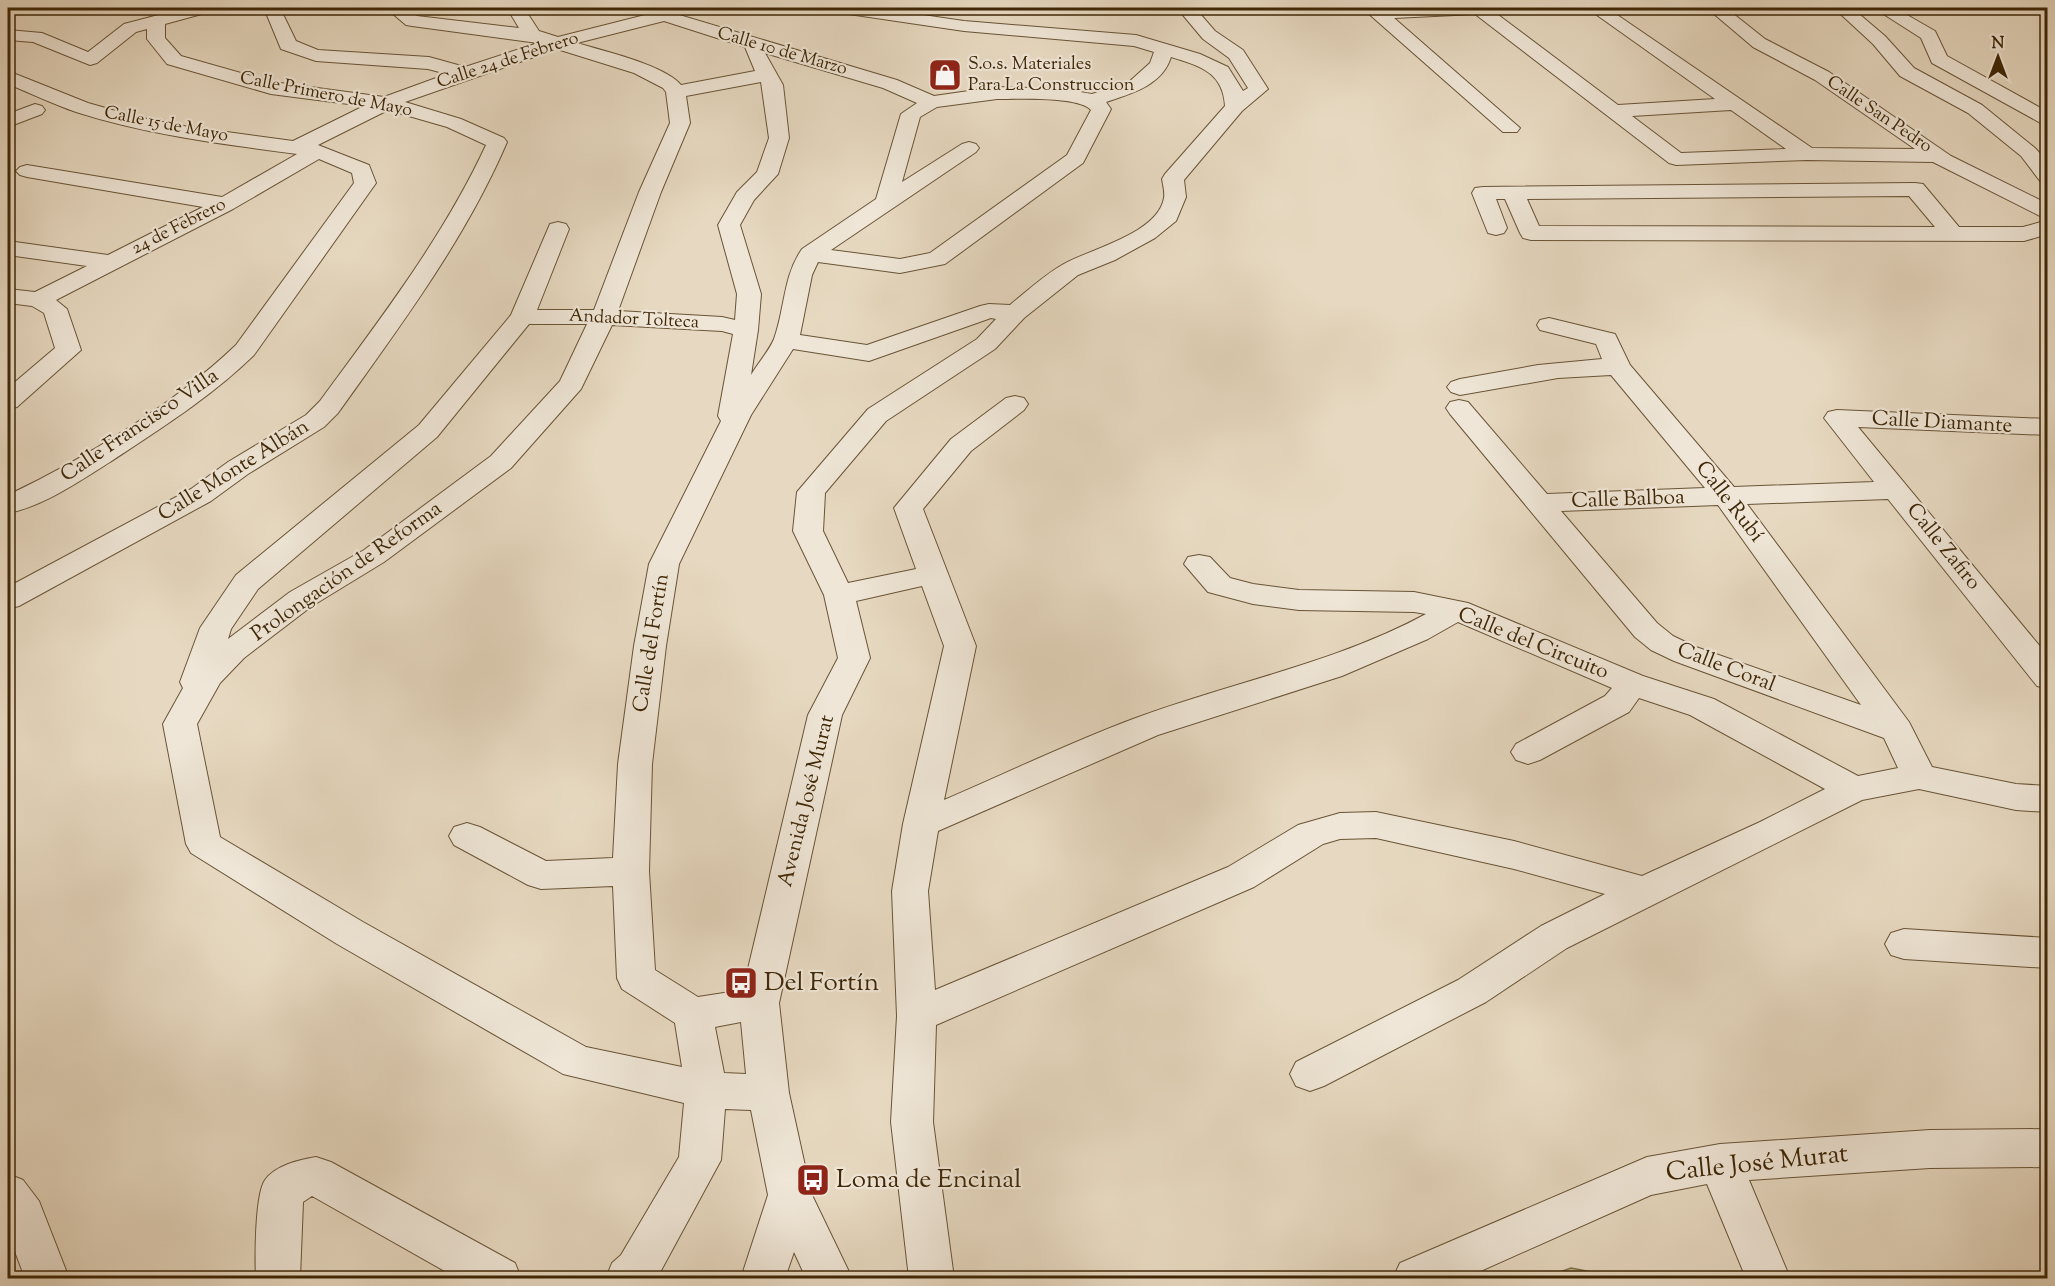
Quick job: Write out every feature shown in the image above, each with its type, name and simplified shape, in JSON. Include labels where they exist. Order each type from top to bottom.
[{"type":"street","points":[[88,84],[130,28],[202,8]]},
{"type":"street","points":[[272,8],[288,45],[316,55],[429,63],[466,73]]},
{"type":"street","points":[[394,8],[412,21],[544,39],[641,69],[670,84],[676,92],[767,75]]},
{"type":"street","points":[[516,8],[544,39]]},
{"type":"street","name":"Calle 10 de Marzo","points":[[640,8],[890,84],[928,91]]},
{"type":"street","name":"Calle 24 de Febrero","points":[[307,149],[386,103],[466,73],[544,39],[693,8]]},
{"type":"street","points":[[846,8],[881,8]]},
{"type":"street","points":[[846,8],[964,26],[1136,41],[1193,58],[1221,71],[1234,92],[1235,107]]},
{"type":"street","name":"Avenida José Murat","points":[[768,1093],[759,1003],[825,715],[854,658],[839,595],[808,531],[811,492],[877,415],[986,344],[1015,313],[1070,270],[1107,255],[1147,233],[1168,216],[1175,197],[1173,179],[1235,107],[1258,89],[1236,54],[1209,35],[1186,8]]},
{"type":"street","points":[[1510,128],[1378,14],[1479,8],[1676,159],[1808,154],[1940,156]]},
{"type":"street","points":[[1596,8],[1808,154]]},
{"type":"street","name":"Calle San Pedro","points":[[1716,8],[1759,43],[1822,76],[1940,156],[2048,213]]},
{"type":"street","points":[[1842,8],[1879,40],[1907,72],[1975,109],[2028,152],[2048,176]]},
{"type":"street","points":[[1883,8],[1929,35],[1939,59],[2048,121]]},
{"type":"street","points":[[2038,8],[2048,12]]},
{"type":"street","points":[[130,9],[130,28]]},
{"type":"street","name":"Calle Primero de Mayo","points":[[156,20],[156,39],[174,60],[271,88],[386,103],[454,123],[497,142],[481,178],[415,289]]},
{"type":"street","points":[[8,35],[36,37],[88,84]]},
{"type":"street","points":[[726,440],[746,330],[749,294],[729,225],[746,197],[767,174],[779,138],[773,85],[753,44]]},
{"type":"street","points":[[959,80],[994,82],[1093,100],[1137,85],[1159,65],[1164,49]]},
{"type":"street","points":[[8,77],[88,84]]},
{"type":"street","name":"Calle 15 de Mayo","points":[[88,84],[134,122],[183,132],[307,149],[362,169],[365,183]]},
{"type":"street","points":[[886,202],[911,114],[928,91],[1063,95]]},
{"type":"street","name":"Prolongación de Reforma","points":[[676,92],[680,123],[650,192],[603,317],[572,384],[501,462],[374,556],[301,599],[233,651],[209,675],[195,695],[180,724],[204,844],[350,933],[577,1062],[706,1090],[768,1093]]},
{"type":"street","points":[[810,254],[900,266],[937,259],[1076,159],[1101,109],[1093,100]]},
{"type":"street","points":[[1613,111],[1734,104]]},
{"type":"street","points":[[8,121],[35,110]]},
{"type":"street","points":[[810,254],[969,148]]},
{"type":"street","name":"24 de Febrero","points":[[43,302],[109,262],[225,204],[307,149]]},
{"type":"street","points":[[27,171],[225,204]]},
{"type":"street","name":"Calle Francisco Villa","points":[[8,505],[62,480],[166,414],[221,373],[245,350],[268,321],[365,183]]},
{"type":"street","points":[[1496,228],[1483,193],[1915,189],[1951,232]]},
{"type":"street","points":[[1513,193],[1531,233],[1951,232],[2024,234],[2048,227]]},
{"type":"street","points":[[195,695],[197,675],[216,628],[247,582],[428,431],[522,317],[558,229]]},
{"type":"street","points":[[8,249],[109,262]]},
{"type":"street","name":"Calle del Fortín","points":[[693,1014],[636,978],[631,870],[635,764],[650,646],[664,564],[738,415],[786,340],[800,275],[810,254]]},
{"type":"street","name":"Calle Monte Albán","points":[[8,599],[201,495],[238,468],[315,421],[329,407],[415,289]]},
{"type":"street","points":[[8,296],[43,302],[55,309],[68,350],[8,401]]},
{"type":"street","points":[[786,340],[869,353],[989,311],[1015,313]]},
{"type":"street","name":"Andador Tolteca","points":[[522,317],[603,317],[722,324],[746,330]]},
{"type":"street","name":"Calle Rubí","points":[[1549,325],[1606,339],[1618,367],[1727,497],[1898,730],[1919,777]]},
{"type":"street","name":"Calle Coral","points":[[1618,367],[1535,372],[1459,398],[1539,503],[1646,630],[1662,643],[1685,654],[1898,730]]},
{"type":"street","points":[[931,1278],[912,1122],[916,1016],[910,891],[921,824],[960,646],[908,508],[960,445],[1015,404]]},
{"type":"street","name":"Calle Diamante","points":[[1837,418],[2043,432]]},
{"type":"street","name":"Calle Zafiro","points":[[1837,418],[2048,678]]},
{"type":"street","name":"Calle Balboa","points":[[1539,503],[1897,490]]},
{"type":"street","name":"Calle del Circuito","points":[[1199,564],[1219,585],[1253,594],[1299,600],[1414,602],[1457,610],[1632,684],[1702,706],[1854,789]]},
{"type":"street","points":[[839,595],[931,574]]},
{"type":"street","points":[[921,824],[1146,727],[1331,668],[1418,632],[1457,610]]},
{"type":"street","points":[[1528,752],[1617,704],[1632,684]]},
{"type":"street","points":[[1310,1074],[1472,991],[1554,937],[1644,891],[1773,831],[1854,789],[1919,777],[2016,797],[2048,799]]},
{"type":"street","points":[[916,1016],[1241,877],[1311,834],[1340,826],[1376,825],[1514,855],[1644,891]]},
{"type":"street","points":[[467,836],[541,875],[631,870]]},
{"type":"street","points":[[1904,944],[2048,953]]},
{"type":"street","points":[[628,1278],[637,1270],[700,1160],[706,1090],[693,1014],[759,1003]]},
{"type":"street","points":[[768,1093],[790,1195],[829,1278]]},
{"type":"street","name":"Calle José Murat","points":[[1416,1278],[1647,1176],[1720,1162],[1930,1149],[2048,1148]]},
{"type":"street","points":[[1720,1162],[1768,1278]]},
{"type":"street","points":[[278,1278],[281,1193],[298,1180],[316,1176],[499,1278]]},
{"type":"street","points":[[8,1194],[23,1215],[47,1278]]},
{"type":"street","points":[[763,1278],[790,1195]]},
{"type":"green space","points":[[1571,1268],[1623,1278],[1543,1278]]},
{"type":"place","name":"S.o.s. Materiales Para La Construccion","points":[[945,75]]},
{"type":"place","name":"Del Fortín","points":[[741,983]]},
{"type":"place","name":"Loma de Encinal","points":[[813,1180]]}]
